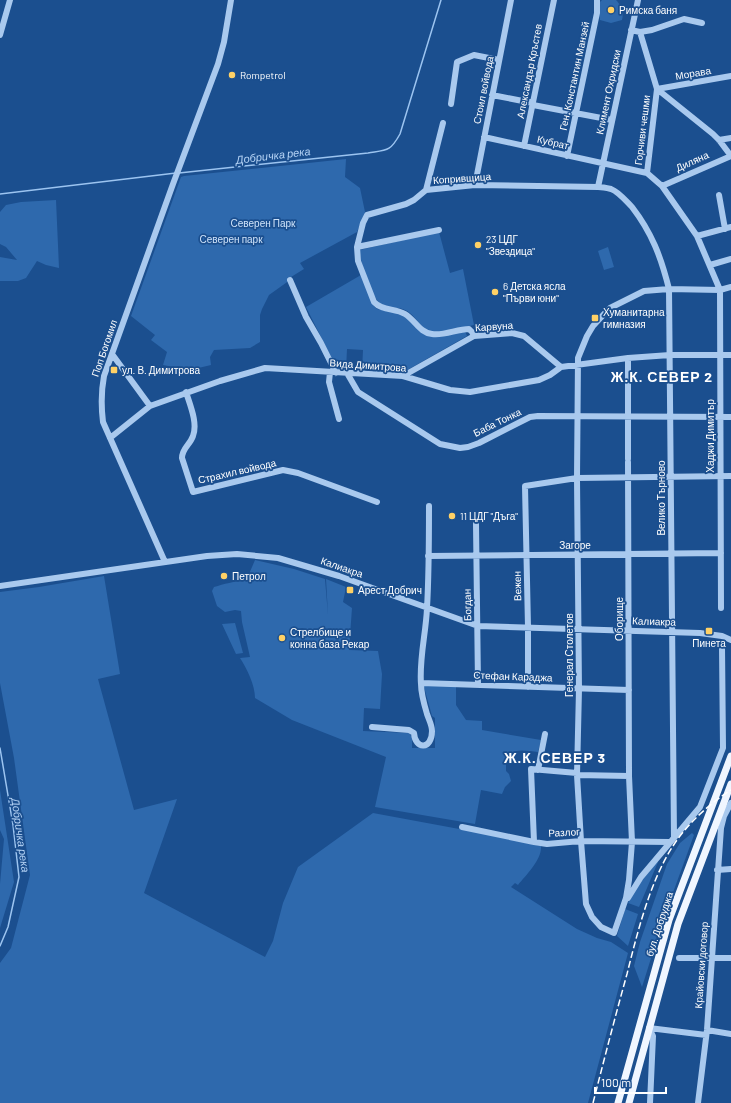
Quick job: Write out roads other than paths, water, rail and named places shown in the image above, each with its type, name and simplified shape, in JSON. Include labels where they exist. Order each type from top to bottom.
[{"type":"main road","name":"бул. Добруджа","points":[[618,1103],[669,920],[731,756]]},
{"type":"main road","name":"бул. Добруджа","points":[[629,1103],[678,924],[719,826],[730,787]]},
{"type":"street","points":[[0,36],[10,0]]},
{"type":"street","name":"Поп Богомил","points":[[165,562],[103,422],[101,406],[104,376],[218,63],[224,42],[231,0]]},
{"type":"street","name":"Стоил войвода","points":[[475,185],[511,0]]},
{"type":"street","name":"Александър Кръстев","points":[[524,146],[554,0]]},
{"type":"street","name":"Ген. Константин Манзей","points":[[568,156],[597,13],[597,0]]},
{"type":"street","name":"Климент Охридски","points":[[598,187],[638,0]]},
{"type":"street","points":[[631,30],[640,32],[652,30],[684,19],[702,23]]},
{"type":"street","points":[[640,32],[657,89],[719,140],[731,156]]},
{"type":"street","points":[[451,104],[457,62],[474,55],[499,60]]},
{"type":"street","name":"Морава","points":[[657,89],[731,76]]},
{"type":"street","name":"Горчиви чешми","points":[[647,173],[657,89]]},
{"type":"street","points":[[492,95],[612,120]]},
{"type":"street","points":[[426,190],[443,123]]},
{"type":"street","name":"Кубрат","points":[[484,137],[616,167]]},
{"type":"street","points":[[719,140],[731,138]]},
{"type":"street","name":"Диляна","points":[[662,186],[731,156]]},
{"type":"street","name":"Хаджи Димитър","points":[[616,167],[647,173],[662,186],[697,236],[720,290],[721,608]]},
{"type":"street","name":"Копривщица","points":[[474,336],[469,329],[438,335],[427,333],[421,330],[406,315],[396,310],[377,306],[374,302],[358,261],[357,247],[363,223],[367,214],[406,204],[414,200],[426,190],[475,185],[598,187]]},
{"type":"street","name":"Велико Търново","points":[[598,187],[612,189],[619,194],[644,222],[655,244],[669,289],[672,477],[671,840]]},
{"type":"street","points":[[697,236],[728,228],[719,195]]},
{"type":"street","points":[[357,247],[439,230]]},
{"type":"street","points":[[710,265],[731,259]]},
{"type":"street","points":[[290,280],[306,317],[321,343],[333,373],[329,382],[339,420]]},
{"type":"street","name":"Генерал Столетов","points":[[614,933],[601,927],[592,917],[586,904],[581,841],[577,774],[579,689],[577,478],[578,358],[593,326],[610,308],[644,291],[669,289],[720,290],[731,287]]},
{"type":"street","name":"Карвуна","points":[[403,376],[474,336],[512,333],[522,335],[531,340],[561,367]]},
{"type":"street","points":[[112,354],[150,406]]},
{"type":"street","name":"Вида Димитрова","points":[[110,438],[150,406],[186,392],[264,368],[403,376],[450,390],[470,392],[539,380],[550,375],[561,367],[578,364],[670,355],[731,355]]},
{"type":"street","name":"Оборище","points":[[614,933],[623,906],[629,880],[632,842],[629,776],[628,358]]},
{"type":"street","name":"Баба Тонка","points":[[347,373],[358,392],[440,444],[450,447],[460,448],[474,445],[530,417],[538,416],[670,415],[731,417]]},
{"type":"street","name":"Страхил войвода","points":[[186,392],[194,432],[191,441],[182,453],[182,458],[193,492],[283,470],[377,502]]},
{"type":"street","points":[[577,478],[731,476]]},
{"type":"street","name":"Вежен","points":[[528,687],[525,486],[577,478]]},
{"type":"street","points":[[372,727],[409,730],[414,733],[416,743],[419,744],[427,744],[432,740],[432,730],[420,683],[428,608],[429,506]]},
{"type":"street","name":"Богдан","points":[[476,524],[478,685]]},
{"type":"street","name":"Загоре","points":[[428,556],[721,553]]},
{"type":"street","name":"Калиакра","points":[[0,586],[165,562],[237,554],[278,558],[339,576],[478,626],[700,633],[722,636],[731,640]]},
{"type":"street","points":[[722,636],[731,644]]},
{"type":"street","points":[[623,906],[641,877],[700,807],[723,748],[722,647]]},
{"type":"street","name":"Стефан Караджа","points":[[420,683],[629,690]]},
{"type":"street","points":[[538,770],[545,734]]},
{"type":"street","points":[[534,842],[531,769],[577,774],[629,776]]},
{"type":"street","name":"Крайовски договор","points":[[698,1103],[707,1032],[719,826],[731,803]]},
{"type":"street","name":"Разлог","points":[[462,827],[547,844],[581,841],[632,842],[671,840]]},
{"type":"street","points":[[717,870],[731,869]]},
{"type":"street","points":[[679,958],[731,958]]},
{"type":"street","points":[[649,1028],[731,1034]]},
{"type":"street","points":[[649,1028],[653,1036],[650,1103]]},
{"type":"waterway","name":"Добричка река","points":[[179,173],[368,153],[387,149],[393,144],[400,134],[441,0]]},
{"type":"waterway","name":"Добричка река","points":[[0,194],[176,173]]},
{"type":"waterway","name":"Добричка река","points":[[0,748],[13,825],[19,877],[8,927],[0,946]]},
{"type":"railway","points":[[593,1103],[640,925],[658,875],[673,846],[685,830],[707,808],[731,790]]},
{"type":"place","name":"Римска баня","points":[[611,10]]},
{"type":"place","name":"Rompetrol","points":[[232,75]]},
{"type":"place","name":"23 ЦДГ \"Звездица\"","points":[[478,245]]},
{"type":"place","name":"6 Детска ясла \"Първи юни\"","points":[[495,292]]},
{"type":"place","name":"Хуманитарна гимназия","points":[[595,318]]},
{"type":"place","name":"ул. В. Димитрова","points":[[114,370]]},
{"type":"place","name":"11 ЦДГ \"Дъга\"","points":[[452,516]]},
{"type":"place","name":"Петрол","points":[[224,576]]},
{"type":"place","name":"Арест Добрич","points":[[350,590]]},
{"type":"place","name":"Пинета","points":[[709,631]]},
{"type":"place","name":"Стрелбище и конна база Рекар","points":[[282,638]]},
{"type":"district","name":"Ж.К. СЕВЕР 2","points":[[662,376]]},
{"type":"district","name":"Ж.К. СЕВЕР 3","points":[[555,757]]},
{"type":"park label","name":"Северен Парк","points":[[263,223]]},
{"type":"park label","name":"Северен парк","points":[[231,239]]}]
